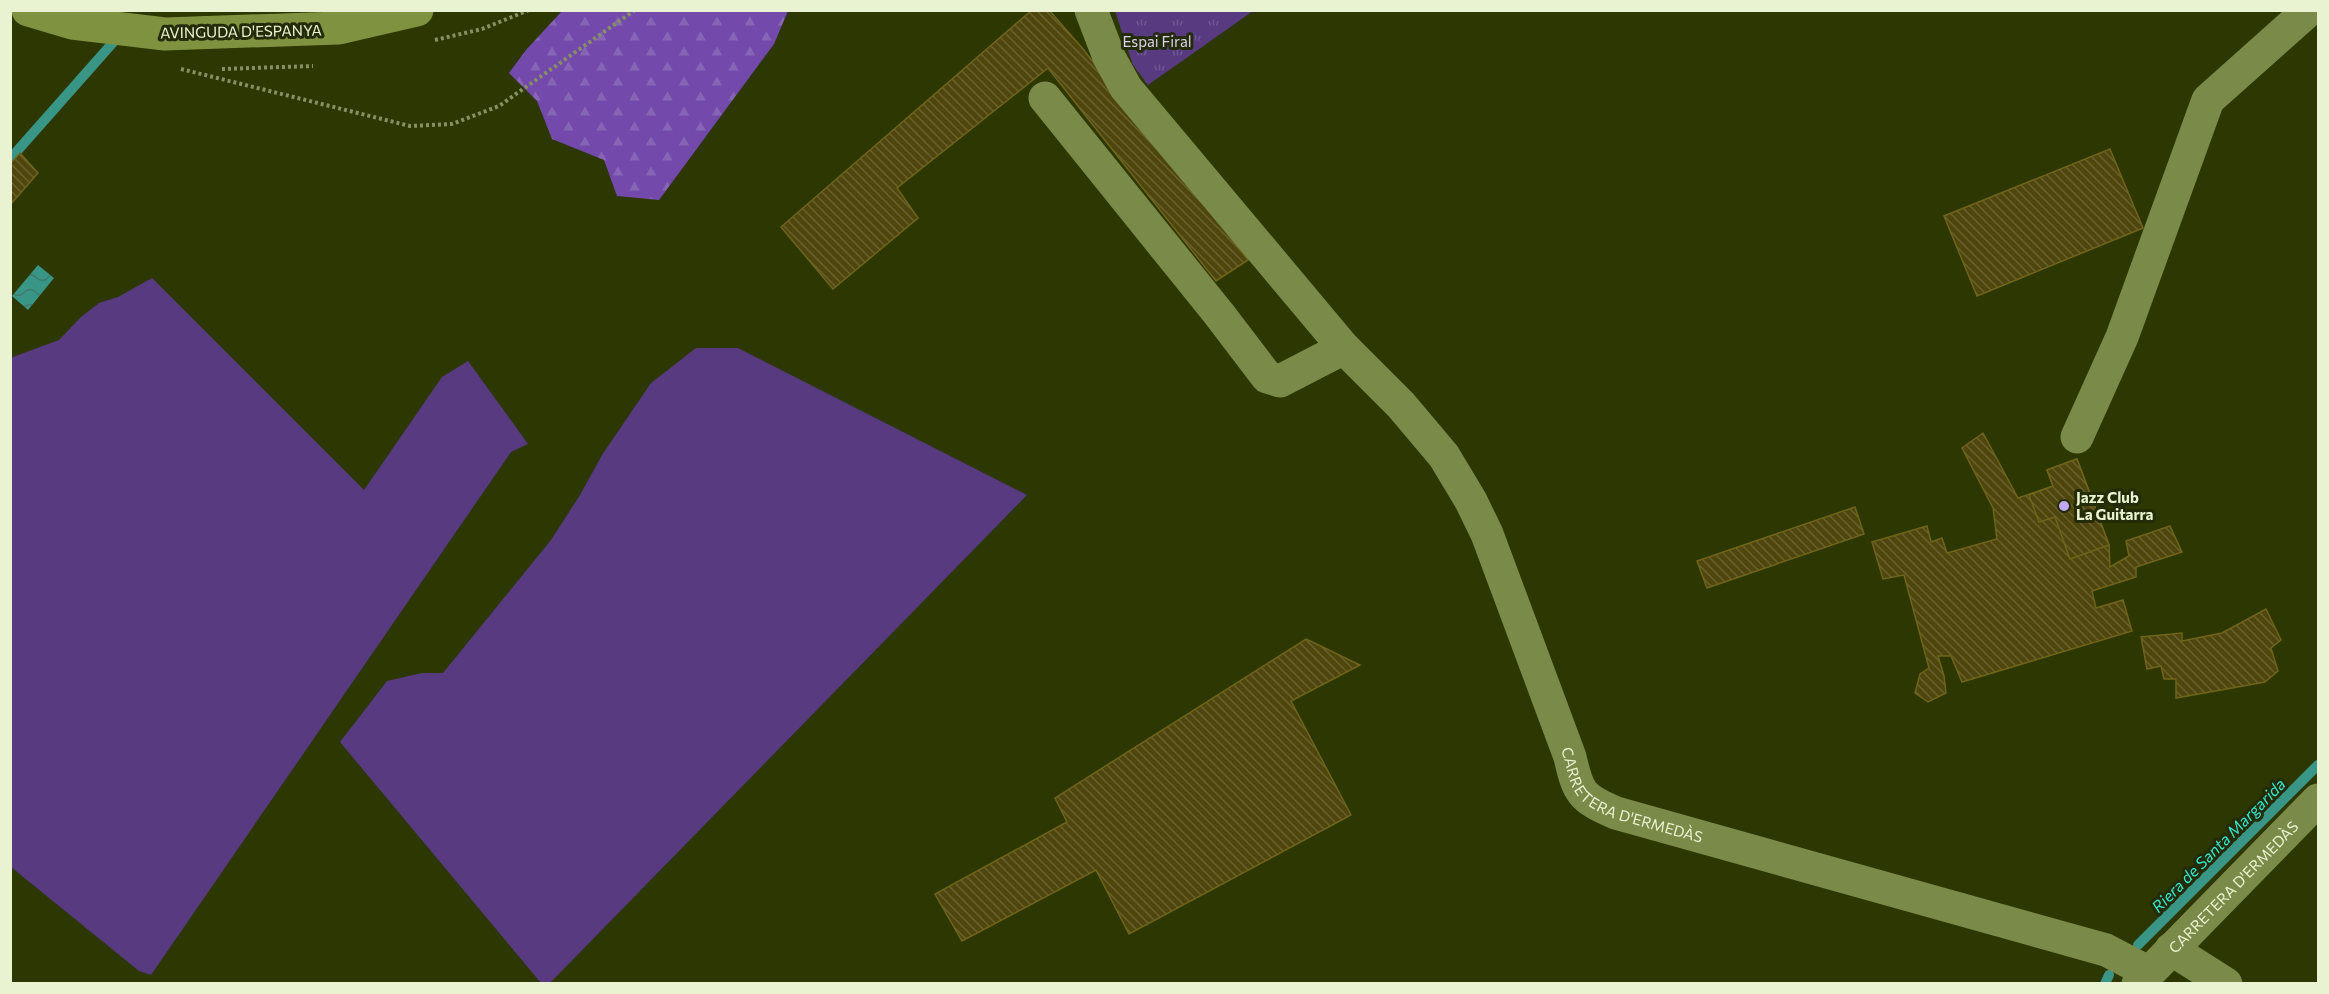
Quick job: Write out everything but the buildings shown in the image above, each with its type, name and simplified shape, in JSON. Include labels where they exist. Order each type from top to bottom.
[{"type":"main road","name":"AVINGUDA D'ESPANYA","points":[[28,10],[72,23],[165,34],[339,28],[417,10]]},
{"type":"street","name":"CARRETERA D'ERMEDÀS","points":[[1091,10],[1109,57],[1126,88],[1344,348],[1401,405],[1444,456],[1471,501],[1487,534],[1570,756],[1576,783],[1582,795],[1616,813],[2106,950],[2143,978],[2319,800]]},
{"type":"street","points":[[2077,437],[2122,338],[2208,100],[2309,10]]},
{"type":"street","points":[[1045,98],[1267,377],[1280,381],[1344,348]]},
{"type":"street","points":[[2171,949],[2226,984]]},
{"type":"path","points":[[172,67],[410,126],[452,124],[499,106],[635,10]]},
{"type":"green space","name":"Espai Firal","points":[[1115,10],[1253,11],[1148,85],[1133,65]]},
{"type":"green space","points":[[562,11],[788,11],[774,44],[659,200],[617,196],[604,160],[552,139],[537,101],[509,73],[526,50]]},
{"type":"green space","points":[[152,278],[364,490],[442,377],[468,361],[528,444],[511,452],[151,975],[139,971],[11,867],[10,358],[59,340],[81,317],[99,303],[118,297]]},
{"type":"green space","points":[[696,348],[738,348],[1027,495],[550,983],[541,983],[340,742],[387,681],[422,673],[443,673],[551,540],[602,455],[651,383]]},
{"type":"water","points":[[38,265],[54,278],[28,310],[12,296]]},
{"type":"waterway","points":[[10,159],[117,38]]},
{"type":"waterway","name":"Riera de Santa Margarida","points":[[2138,945],[2318,765]]},
{"type":"waterway","name":"Riera de Santa Margarida","points":[[2105,984],[2109,975]]},
{"type":"place","name":"Jazz Club La Guitarra","points":[[2064,506]]}]
